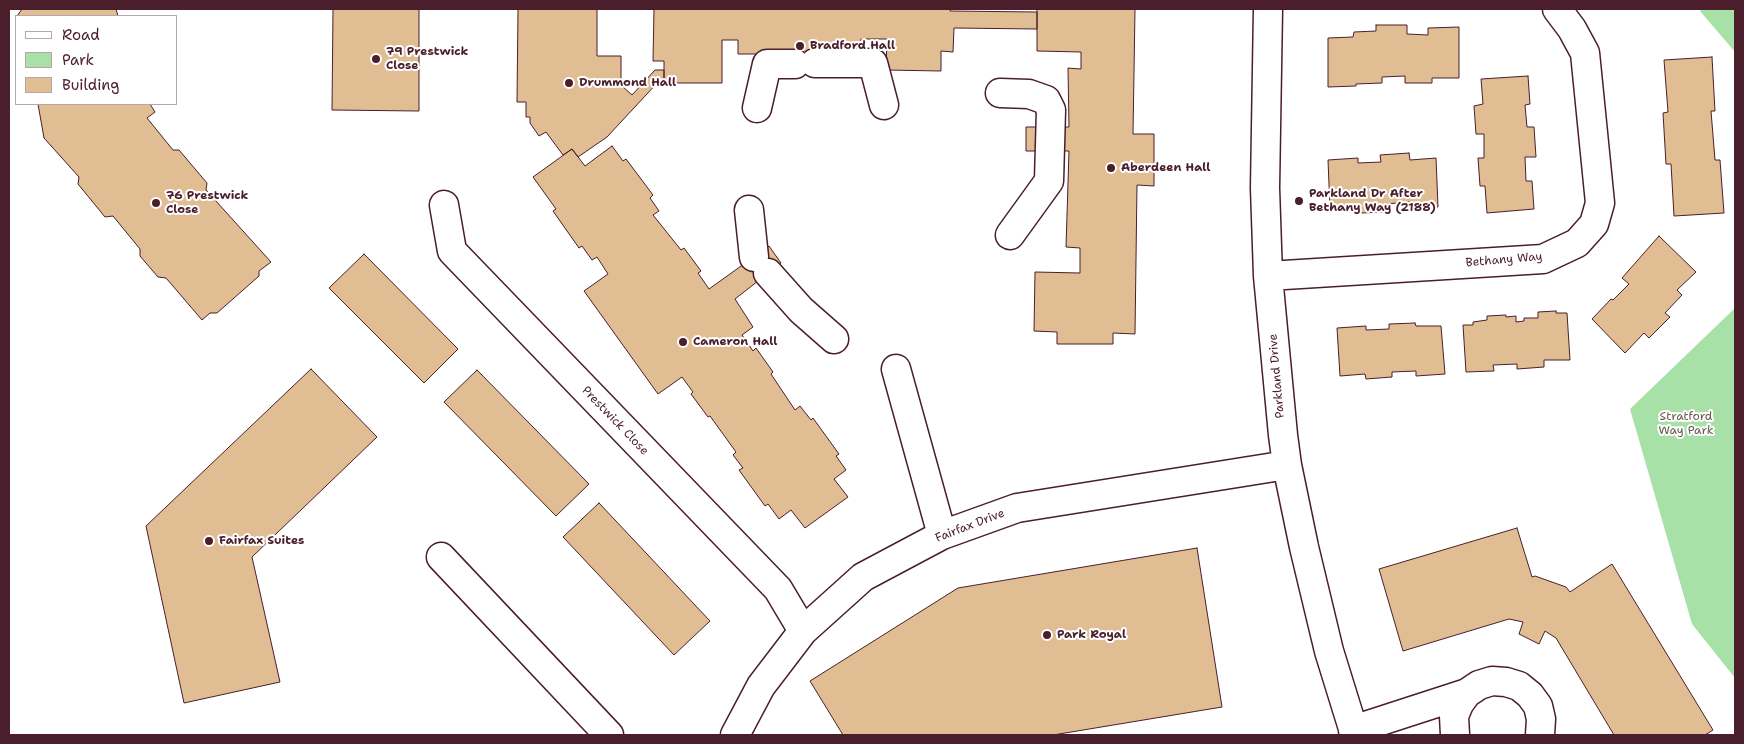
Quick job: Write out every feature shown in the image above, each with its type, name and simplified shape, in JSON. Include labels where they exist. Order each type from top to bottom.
[{"type":"street","name":"Parkland Drive","points":[[1268,9],[1265,188],[1268,276],[1287,465],[1329,651],[1354,733]]},
{"type":"street","name":"Bethany Way","points":[[1268,276],[1543,259],[1577,243],[1594,224],[1600,203],[1585,53],[1572,29],[1557,9]]},
{"type":"street","points":[[757,108],[767,64],[873,64],[884,105]]},
{"type":"street","points":[[1000,93],[1029,94],[1046,100],[1050,110],[1049,181],[1010,234]]},
{"type":"street","name":"Prestwick Close","points":[[444,205],[452,251],[778,589],[802,631]]},
{"type":"street","points":[[749,210],[761,265],[801,310],[834,339]]},
{"type":"street","points":[[896,369],[942,535]]},
{"type":"street","name":"Fairfax Drive","points":[[735,735],[761,686],[802,631],[863,577],[942,535],[1017,508],[1287,465]]},
{"type":"street","points":[[441,557],[609,735]]},
{"type":"street","points":[[1354,733],[1467,693],[1479,685],[1492,681],[1506,682],[1519,686],[1530,695],[1538,706],[1541,720],[1540,735]]},
{"type":"street","points":[[1456,735],[1454,716],[1459,704],[1467,693]]},
{"type":"green space","points":[[1703,9],[1735,9],[1735,52],[1700,11]]},
{"type":"green space","name":"Stratford Way Park","points":[[1735,308],[1735,678],[1692,624],[1630,409]]},
{"type":"building","points":[[22,9],[116,9],[118,15],[18,15]]},
{"type":"building","name":"79 Prestwick Close","points":[[333,9],[419,9],[419,111],[332,110]]},
{"type":"building","name":"Drummond Hall","points":[[518,9],[597,9],[597,56],[621,56],[621,85],[632,95],[655,70],[664,70],[664,81],[659,81],[607,137],[578,157],[572,149],[563,155],[546,132],[539,136],[530,123],[530,117],[526,117],[526,102],[517,102]]},
{"type":"building","name":"Bradford Hall","points":[[654,9],[950,9],[950,11],[1037,12],[1037,29],[954,28],[953,52],[941,51],[941,71],[886,70],[887,39],[861,39],[861,53],[815,73],[795,73],[795,54],[738,54],[738,40],[722,40],[722,83],[664,83],[664,61],[653,61]]},
{"type":"building","name":"Aberdeen Hall","points":[[1037,9],[1135,9],[1133,134],[1154,134],[1154,186],[1137,185],[1135,334],[1113,333],[1113,344],[1057,344],[1057,332],[1034,331],[1035,272],[1080,273],[1080,248],[1066,247],[1069,151],[1026,151],[1026,127],[1069,127],[1068,68],[1081,69],[1081,52],[1037,51]]},
{"type":"building","points":[[1376,25],[1407,25],[1407,34],[1428,35],[1428,28],[1459,27],[1459,78],[1432,78],[1432,83],[1405,83],[1405,76],[1382,77],[1382,83],[1328,87],[1328,38],[1353,37],[1354,32],[1376,31]]},
{"type":"building","points":[[1712,57],[1715,111],[1711,111],[1715,160],[1720,160],[1724,213],[1674,216],[1671,164],[1666,164],[1663,113],[1668,112],[1664,60]]},
{"type":"building","points":[[1528,76],[1530,104],[1525,105],[1527,127],[1534,127],[1536,157],[1525,157],[1526,181],[1532,181],[1534,209],[1487,213],[1485,186],[1480,186],[1478,158],[1484,158],[1484,134],[1476,134],[1474,106],[1483,104],[1481,79]]},
{"type":"building","name":"76 Prestwick Close","points":[[38,105],[151,105],[155,112],[147,118],[173,150],[179,150],[207,183],[206,190],[271,262],[259,271],[259,276],[217,313],[210,313],[202,320],[166,278],[158,277],[140,256],[140,249],[113,216],[105,217],[78,184],[79,177],[44,138]]},
{"type":"building","name":"Cameron Hall","points":[[612,146],[623,161],[626,159],[653,195],[650,198],[659,211],[653,215],[681,250],[684,248],[701,271],[698,273],[709,289],[769,246],[781,263],[735,299],[753,327],[742,335],[753,351],[756,348],[773,372],[771,374],[795,410],[800,406],[811,420],[813,418],[839,454],[836,456],[846,470],[834,479],[848,497],[805,528],[791,510],[779,519],[768,504],[765,506],[739,470],[743,468],[733,455],[736,452],[710,416],[708,417],[691,394],[693,392],[682,377],[658,394],[584,291],[608,274],[597,257],[592,260],[582,246],[579,248],[553,211],[556,209],[533,177],[572,149],[585,166]]},
{"type":"building","points":[[1409,153],[1410,160],[1436,158],[1438,207],[1411,209],[1410,202],[1386,204],[1386,212],[1360,213],[1360,207],[1330,209],[1328,160],[1358,158],[1358,163],[1381,162],[1380,155]]},
{"type":"building","points":[[1659,236],[1696,272],[1677,290],[1682,295],[1665,313],[1670,317],[1649,338],[1644,333],[1625,353],[1592,319],[1629,284],[1622,278]]},
{"type":"building","points":[[364,254],[458,349],[424,383],[329,288]]},
{"type":"building","points":[[1556,311],[1556,313],[1567,313],[1570,360],[1544,360],[1544,367],[1517,369],[1517,364],[1493,365],[1494,371],[1466,372],[1463,325],[1473,325],[1473,322],[1487,320],[1487,316],[1516,316],[1516,322],[1524,321],[1524,318],[1538,318],[1538,312]]},
{"type":"building","points":[[1415,323],[1416,326],[1441,326],[1445,374],[1416,376],[1416,371],[1392,372],[1392,377],[1366,379],[1365,374],[1340,376],[1337,328],[1366,326],[1366,330],[1389,329],[1389,324]]},
{"type":"building","name":"Fairfax Suites","points":[[311,369],[377,437],[252,557],[280,682],[184,703],[146,526]]},
{"type":"building","points":[[477,370],[589,484],[556,516],[444,402]]},
{"type":"building","points":[[599,503],[710,621],[674,655],[563,537]]},
{"type":"building","points":[[1517,528],[1532,577],[1535,576],[1566,587],[1570,592],[1612,564],[1713,730],[1705,735],[1614,735],[1556,638],[1545,631],[1539,644],[1519,634],[1523,622],[1509,619],[1403,651],[1379,569]]},
{"type":"building","name":"Park Royal","points":[[1197,548],[1222,707],[1053,735],[843,735],[810,681],[958,588]]},
{"type":"place","name":"Bradford Hall","points":[[800,46]]},
{"type":"place","name":"79 Prestwick Close","points":[[376,59]]},
{"type":"place","name":"Drummond Hall","points":[[569,83]]},
{"type":"place","name":"Aberdeen Hall","points":[[1111,168]]},
{"type":"place","name":"Parkland Dr After Bethany Way (2188)","points":[[1299,201]]},
{"type":"place","name":"76 Prestwick Close","points":[[156,203]]},
{"type":"place","name":"Cameron Hall","points":[[683,342]]},
{"type":"place","name":"Fairfax Suites","points":[[209,541]]},
{"type":"place","name":"Park Royal","points":[[1047,635]]}]
